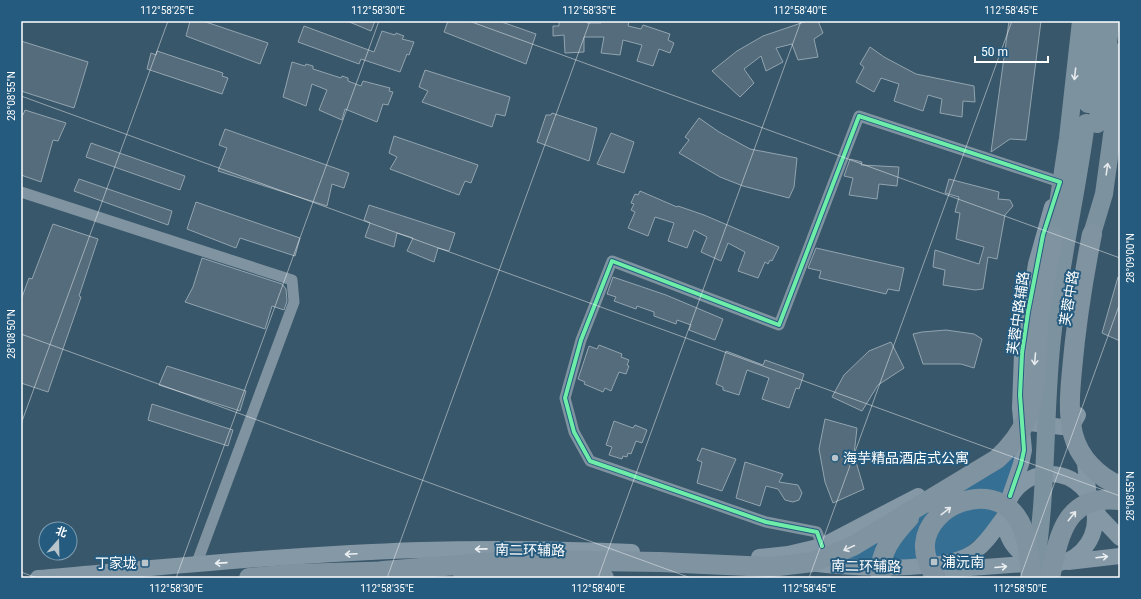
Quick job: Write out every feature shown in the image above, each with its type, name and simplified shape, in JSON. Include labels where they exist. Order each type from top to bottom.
[{"type":"highway","points":[[1092,234],[1075,335],[1070,417],[1073,434],[1081,453],[1090,466],[1100,475],[1120,486]]},
{"type":"highway","points":[[249,578],[519,560],[660,562],[770,567],[792,566],[813,562],[853,546],[997,459],[1012,445],[1020,433],[1028,416],[1032,397],[1038,325],[1053,237]]},
{"type":"highway","points":[[936,578],[927,560],[925,552],[925,543],[929,530],[947,509],[960,502],[974,499],[989,499],[1001,502],[1017,517],[1040,572]]},
{"type":"highway","points":[[1040,572],[1074,512],[1094,500],[1120,500]]},
{"type":"highway","points":[[881,578],[881,561],[886,546],[899,528],[928,501]]},
{"type":"highway","points":[[383,570],[466,571],[604,578]]},
{"type":"main road","points":[[1053,237],[1060,182],[1068,138],[1081,21]]},
{"type":"main road","points":[[1091,124],[1097,21]]},
{"type":"main road","name":"芙蓉中路","points":[[1040,572],[1048,386],[1054,317],[1079,176],[1091,124],[1111,21]]},
{"type":"main road","points":[[1092,234],[1104,194],[1113,128],[1120,52]]},
{"type":"street","points":[[822,546],[817,532],[766,522],[590,461],[574,432],[565,398],[581,340],[612,261],[779,325],[859,116],[1060,182]]},
{"type":"street","name":"芙蓉中路辅路","points":[[1010,496],[1022,464],[1024,450],[1020,408],[1022,353],[1036,264],[1043,235],[1060,182]]},
{"type":"street","points":[[21,192],[292,280],[294,302],[196,565]]},
{"type":"street","points":[[1104,194],[1101,231],[1082,359],[1080,406],[1080,428],[1092,502],[1094,529],[1088,544],[1077,555],[1040,572],[1017,551],[1010,541],[1005,529],[1004,517],[1010,496],[1019,486],[1030,478],[1043,474],[1057,474],[1070,478],[1081,486],[1092,502],[1100,517],[1120,538]]},
{"type":"street","points":[[1020,408],[1024,418],[1030,423],[1062,427],[1074,422],[1080,406]]},
{"type":"street","points":[[758,557],[788,554],[822,546],[869,523],[950,479],[999,447],[1024,450]]},
{"type":"street","name":"南二环辅路","points":[[38,578],[196,565],[421,550],[527,549],[758,557],[865,568],[946,563],[974,552],[985,542],[1004,517]]},
{"type":"street","name":"南二环辅路","points":[[836,578],[899,572],[1040,572],[1120,556]]},
{"type":"shaded area","points":[[1016,455],[1011,486],[988,529],[960,553],[934,560],[838,561]]},
{"type":"building","points":[[190,21],[203,21],[268,43],[260,64],[186,36]]},
{"type":"building","points":[[347,21],[375,21],[371,31]]},
{"type":"building","points":[[448,21],[499,21],[536,34],[526,64],[444,32]]},
{"type":"building","points":[[559,21],[586,21],[587,23],[601,23],[601,21],[629,21],[628,26],[641,29],[643,25],[670,34],[668,40],[674,43],[670,53],[659,49],[653,66],[637,61],[642,45],[623,40],[620,55],[601,53],[604,37],[584,37],[584,52],[565,53],[564,35],[553,36],[553,26],[559,26]]},
{"type":"building","points":[[807,21],[818,21],[823,33],[814,39],[818,57],[798,60],[792,44],[776,48],[783,62],[766,71],[761,56],[744,69],[754,83],[740,97],[712,71],[737,51],[763,36]]},
{"type":"building","points":[[1009,21],[1041,21],[1026,140],[1010,139],[991,152]]},
{"type":"building","points":[[304,26],[374,52],[382,31],[395,35],[396,33],[404,36],[402,39],[414,42],[409,55],[407,54],[400,72],[361,59],[359,64],[298,42]]},
{"type":"building","points":[[21,41],[88,62],[74,108],[21,91]]},
{"type":"building","points":[[870,47],[884,57],[916,74],[974,86],[975,102],[963,101],[962,117],[940,113],[942,99],[928,95],[923,111],[894,101],[899,84],[881,78],[874,92],[856,82],[864,67],[860,64]]},
{"type":"building","points":[[157,51],[223,73],[222,76],[228,78],[222,94],[147,69],[151,53],[156,55]]},
{"type":"building","points":[[292,62],[305,66],[306,64],[313,66],[313,69],[341,78],[342,76],[348,78],[348,81],[361,86],[363,81],[390,88],[389,91],[393,92],[388,105],[383,104],[377,122],[345,109],[342,120],[319,110],[327,90],[312,84],[306,106],[283,97]]},
{"type":"building","points":[[425,70],[510,97],[505,116],[496,114],[492,127],[422,102],[428,91],[419,87]]},
{"type":"building","points":[[25,110],[66,123],[58,141],[53,140],[41,182],[21,175],[21,114],[23,115]]},
{"type":"building","points":[[552,113],[597,128],[589,161],[537,142],[546,115],[551,115]]},
{"type":"building","points":[[699,118],[719,132],[750,149],[797,158],[794,187],[789,198],[743,186],[720,177],[679,153],[689,140],[685,137]]},
{"type":"building","points":[[225,129],[349,173],[344,188],[332,184],[327,206],[218,171],[227,148],[219,145]]},
{"type":"building","points":[[611,133],[634,142],[624,173],[597,164]]},
{"type":"building","points":[[394,136],[478,165],[471,183],[465,181],[459,195],[390,169],[397,157],[389,153]]},
{"type":"building","points":[[91,143],[185,176],[180,190],[86,157]]},
{"type":"building","points":[[850,159],[862,162],[861,165],[899,167],[897,186],[879,184],[877,199],[849,195],[853,178],[844,176]]},
{"type":"building","points":[[79,179],[172,211],[168,225],[74,191]]},
{"type":"building","points":[[949,179],[999,192],[998,199],[1010,200],[1013,206],[1005,215],[997,259],[988,257],[983,289],[975,290],[943,285],[945,270],[933,267],[935,250],[979,264],[984,247],[956,239],[960,213],[955,212],[959,197],[945,193]]},
{"type":"building","points":[[640,191],[677,207],[678,206],[704,215],[779,247],[772,261],[770,260],[768,264],[765,262],[758,278],[738,271],[745,252],[728,243],[721,261],[701,252],[707,237],[694,230],[687,248],[668,241],[674,223],[655,217],[648,236],[628,228],[635,212],[631,210],[634,204],[631,203],[635,194],[638,195]]},
{"type":"building","points":[[196,202],[300,238],[295,256],[240,238],[236,248],[187,229]]},
{"type":"building","points":[[369,205],[455,233],[449,251],[438,248],[434,262],[407,251],[413,238],[397,233],[394,247],[365,237],[370,223],[364,220]]},
{"type":"building","points":[[53,224],[98,239],[79,296],[81,297],[48,392],[21,383],[21,300],[29,278],[32,279]]},
{"type":"building","points":[[816,248],[904,268],[899,291],[888,289],[886,294],[819,278],[821,271],[808,268]]},
{"type":"building","points":[[202,258],[282,284],[286,289],[287,301],[284,310],[272,306],[265,329],[185,302],[193,287]]},
{"type":"building","points":[[613,277],[666,295],[723,319],[715,340],[689,330],[691,325],[677,320],[676,324],[654,316],[654,312],[637,306],[636,309],[614,301],[616,297],[607,294]]},
{"type":"building","points":[[1118,277],[1120,278],[1120,341],[1102,333]]},
{"type":"building","points":[[946,330],[974,334],[982,339],[974,368],[961,364],[923,364],[913,334]]},
{"type":"building","points":[[891,342],[904,368],[878,385],[862,411],[832,397],[844,375],[869,351]]},
{"type":"building","points":[[599,345],[622,354],[621,357],[629,360],[627,365],[629,366],[626,374],[619,372],[611,391],[605,388],[603,392],[584,384],[585,382],[578,379],[589,346],[597,349]]},
{"type":"building","points":[[726,351],[763,365],[765,360],[804,374],[799,389],[796,388],[789,408],[762,399],[769,378],[747,370],[739,395],[723,390],[723,387],[716,384]]},
{"type":"building","points":[[167,366],[246,391],[240,411],[159,385]]},
{"type":"building","points":[[152,404],[233,430],[228,446],[148,420]]},
{"type":"building","points":[[825,419],[857,428],[854,455],[864,489],[833,503],[825,482],[819,449]]},
{"type":"building","points":[[614,421],[633,428],[635,425],[647,430],[642,443],[636,441],[631,454],[628,453],[627,457],[623,456],[622,459],[609,455],[612,447],[606,445]]},
{"type":"building","points":[[702,448],[736,459],[722,491],[697,483],[702,462],[697,460]]},
{"type":"building","points":[[745,462],[783,474],[779,482],[798,485],[802,493],[799,500],[793,502],[785,500],[778,489],[766,486],[760,506],[736,498]]},
{"type":"cycle path","points":[[822,546],[817,532],[766,522],[590,461],[574,432],[565,398],[581,340],[612,261],[779,325],[859,116],[1060,182],[1043,235],[1028,312],[1022,353],[1020,395],[1024,450],[1021,464],[1010,496]]},
{"type":"place","name":"海芋精品酒店式公寓","points":[[835,458]]},
{"type":"place","name":"浦沅南","points":[[934,562]]},
{"type":"place","name":"丁家垅","points":[[145,563]]}]
